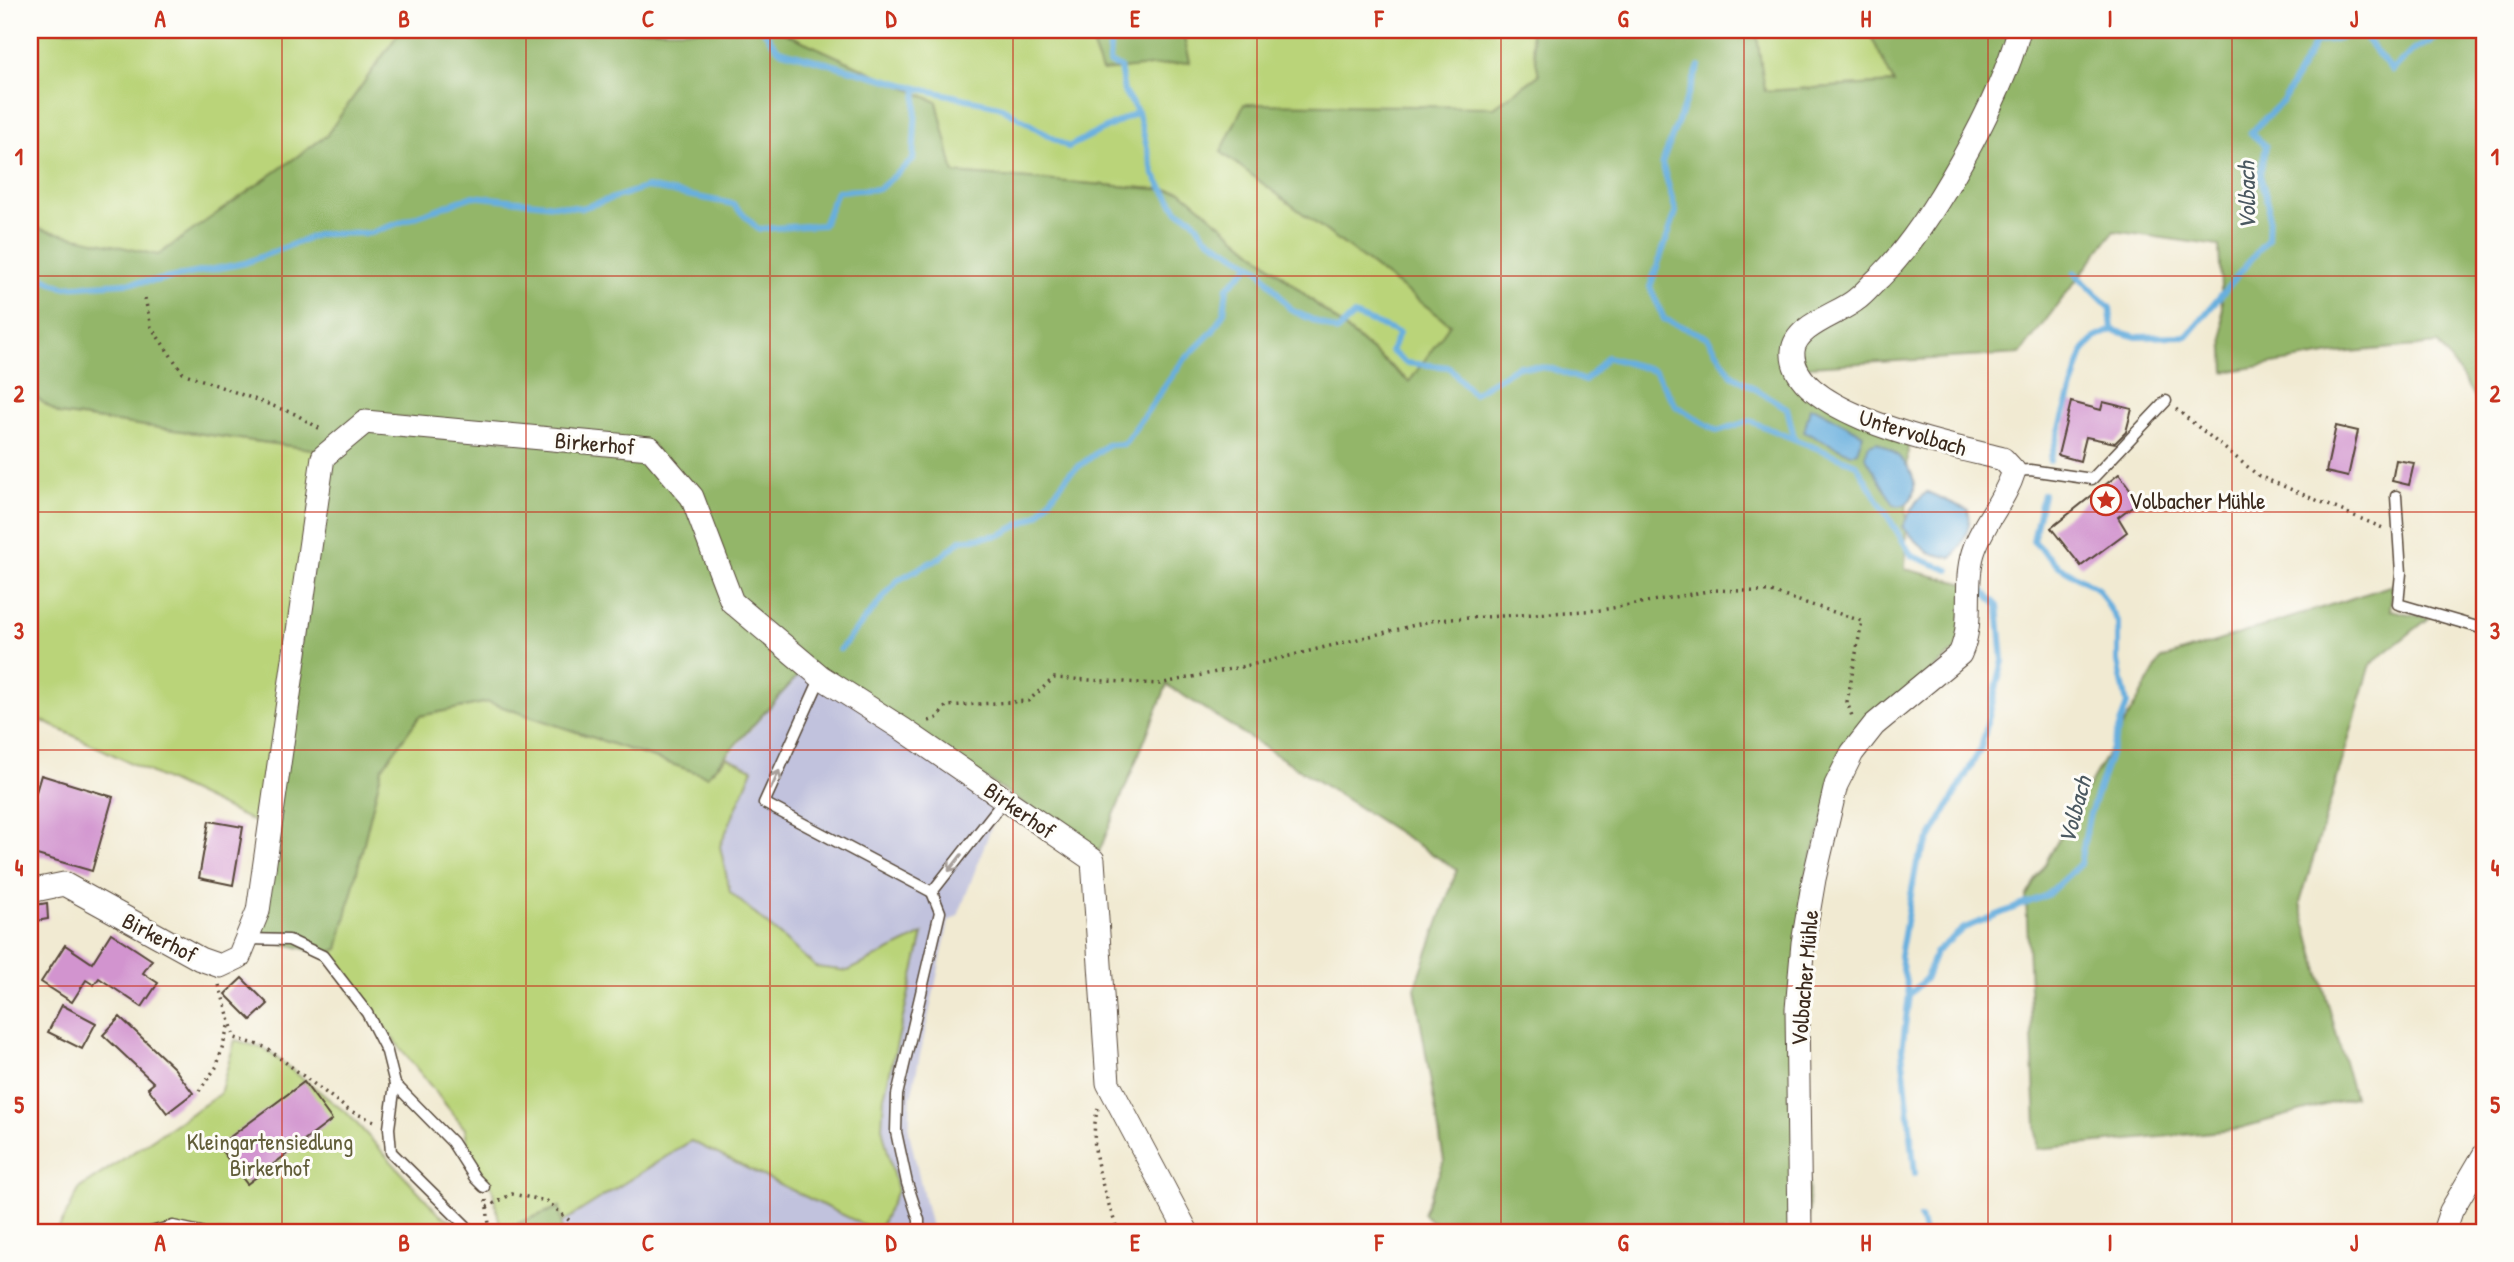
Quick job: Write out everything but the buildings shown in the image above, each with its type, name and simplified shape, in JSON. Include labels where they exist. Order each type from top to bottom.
[{"type":"street","name":"Untervolbach","points":[[2014,471],[2003,459],[1907,435],[1833,405],[1808,384],[1794,365],[1793,353],[1802,334],[1856,300],[1897,260],[1951,177],[1999,89],[2020,30]]},
{"type":"street","name":"Birkerhof","points":[[30,891],[64,884],[200,959],[220,966],[239,957],[258,911],[323,457],[365,422],[650,448],[692,497],[732,602],[821,677],[904,730],[1093,860],[1108,1083],[1187,1232]]},
{"type":"street","name":"Volbacher Mühle","points":[[1800,1232],[1797,1009],[1803,943],[1836,785],[1860,740],[1874,724],[1961,654],[1967,639],[1968,572],[1974,549],[2008,492],[2014,471]]},
{"type":"street","points":[[2444,1232],[2451,1211],[2484,1155]]},
{"type":"lane","points":[[2014,471],[2030,470],[2092,479],[2166,401]]},
{"type":"lane","points":[[2396,496],[2401,573],[2398,604],[2484,629]]},
{"type":"lane","points":[[821,677],[764,803],[932,892],[940,912],[897,1096],[896,1132],[907,1184],[919,1220],[919,1232]]},
{"type":"lane","points":[[932,892],[1005,799]]},
{"type":"lane","points":[[248,939],[289,940],[323,956],[368,1013],[387,1052],[395,1084],[389,1128],[391,1152],[466,1226],[462,1232]]},
{"type":"lane","points":[[395,1084],[452,1142],[475,1178],[484,1187]]},
{"type":"lane","points":[[151,1232],[173,1226],[201,1232]]},
{"type":"path","points":[[145,298],[150,327],[183,373],[295,414],[341,442]]},
{"type":"path","points":[[2166,401],[2259,476],[2398,534]]},
{"type":"path","points":[[904,730],[937,718],[946,706],[1028,701],[1054,678],[1159,684],[1269,661],[1435,620],[1601,610],[1714,590],[1772,592],[1863,621],[1847,702],[1860,740]]},
{"type":"path","points":[[220,966],[219,989],[234,1038],[265,1047],[350,1111],[389,1128]]},
{"type":"path","points":[[200,1091],[217,1066],[229,1021]]},
{"type":"path","points":[[1094,1138],[1100,1176],[1118,1232]]},
{"type":"path","points":[[484,1187],[490,1232]]},
{"type":"path","points":[[487,1207],[512,1194],[548,1201],[571,1222]]},
{"type":"shaded area","points":[[804,669],[1000,804],[958,916],[949,921],[911,1097],[909,1132],[932,1232],[877,1232],[896,1192],[882,1126],[884,1097],[922,935],[848,971],[816,967],[730,892],[720,846],[753,769],[727,757]]},
{"type":"shaded area","points":[[691,1141],[877,1232],[562,1232],[561,1223]]},
{"type":"green space","points":[[30,30],[401,30],[326,136],[158,256],[30,227]]},
{"type":"green space","points":[[401,30],[778,30],[937,102],[954,173],[1181,191],[1409,382],[1450,324],[1221,152],[1244,104],[1494,107],[1539,75],[1530,30],[1756,30],[1765,91],[1894,83],[1868,30],[2484,30],[2484,414],[2461,375],[2438,344],[2339,353],[2225,372],[2219,246],[2114,231],[2020,354],[1791,367],[1908,441],[1905,569],[1966,584],[1957,649],[1851,738],[1805,877],[1809,1232],[1445,1232],[1423,1214],[1444,1161],[1415,988],[1457,870],[1167,685],[1099,852],[824,674],[735,598],[652,444],[367,414],[319,450],[59,414],[30,393],[30,227],[158,255],[326,136]]},
{"type":"green space","points":[[778,30],[1087,30],[1102,71],[1190,61],[1182,30],[1530,30],[1539,75],[1494,107],[1423,107],[1221,152],[1450,324],[1410,382],[1181,191],[953,173],[937,102]]},
{"type":"green space","points":[[1087,30],[1182,30],[1190,62],[1102,71]]},
{"type":"green space","points":[[1756,30],[1868,30],[1895,83],[1764,91]]},
{"type":"green space","points":[[30,393],[59,414],[319,450],[263,826],[30,715]]},
{"type":"green space","points":[[369,427],[647,453],[689,500],[729,605],[804,669],[707,776],[488,702],[420,716],[382,768],[338,949],[325,954],[253,936],[329,462]]},
{"type":"green space","points":[[2393,585],[2390,610],[2429,618],[2371,664],[2300,903],[2354,1097],[2233,1130],[2037,1149],[2026,897],[2161,659]]},
{"type":"green space","points":[[488,702],[707,776],[727,757],[753,769],[720,846],[730,892],[816,967],[848,971],[923,934],[884,1097],[882,1127],[897,1191],[878,1232],[691,1141],[561,1223],[559,1207],[501,1230],[492,1187],[470,1157],[465,1129],[381,1024],[376,1027],[325,954],[338,949],[382,768],[419,716]]},
{"type":"green space","name":"Kleingartensiedlung Birkerhof","points":[[235,1040],[265,1049],[349,1115],[440,1215],[474,1232],[57,1232],[80,1188],[220,1094]]},
{"type":"green space","points":[[560,1207],[562,1232],[501,1232],[501,1230]]},
{"type":"water","points":[[1810,408],[1815,408],[1863,434],[1857,451],[1851,454],[1804,432]]},
{"type":"water","points":[[1877,442],[1899,457],[1911,472],[1914,488],[1912,497],[1904,505],[1894,505],[1865,456],[1869,445]]},
{"type":"water","points":[[1927,492],[1968,510],[1968,528],[1963,542],[1952,558],[1929,553],[1902,527],[1916,502]]},
{"type":"waterway","points":[[763,30],[779,50],[917,88],[999,106],[1068,147],[1138,112],[1154,175],[1178,211],[1192,218],[1206,237],[1259,269],[1291,310],[1337,331],[1354,315],[1399,333],[1391,351],[1406,363],[1449,367],[1473,394],[1518,366],[1550,368],[1585,381],[1607,357],[1655,371],[1676,406],[1717,431],[1750,421],[1856,464],[1912,556],[1949,570]]},
{"type":"waterway","points":[[1111,30],[1109,63],[1120,67],[1124,92],[1138,112]]},
{"type":"waterway","name":"Volbach","points":[[2050,461],[2083,352],[2095,338],[2112,330],[2137,337],[2187,336],[2268,239],[2269,206],[2260,175],[2266,146],[2250,133],[2283,101],[2315,43],[2361,33],[2392,71],[2412,51],[2452,30]]},
{"type":"waterway","points":[[1699,66],[1662,163],[1676,212],[1650,287],[1664,319],[1707,337],[1732,375],[1787,408],[1794,437]]},
{"type":"waterway","points":[[30,272],[63,287],[154,281],[245,263],[319,234],[371,233],[473,196],[582,208],[647,187],[733,204],[758,229],[823,225],[837,191],[879,189],[913,160],[917,88]]},
{"type":"waterway","points":[[840,649],[898,580],[941,557],[961,540],[1000,535],[1038,515],[1070,473],[1107,445],[1124,444],[1182,362],[1213,331],[1224,312],[1227,288],[1250,265]]},
{"type":"waterway","points":[[2075,273],[2110,308],[2112,330]]},
{"type":"waterway","name":"Volbach","points":[[1915,1173],[1902,1050],[1909,995],[1926,978],[1935,953],[1964,928],[2047,895],[2080,864],[2089,817],[2127,704],[2118,662],[2118,622],[2098,589],[2057,565],[2033,541],[2043,494]]},
{"type":"waterway","points":[[1909,995],[1900,956],[1917,862],[1981,748],[2003,661],[1998,606],[1981,588]]},
{"type":"waterway","name":"Volbach","points":[[1920,1218],[1924,1232]]},
{"type":"place","name":"Volbacher Mühle","points":[[2106,500]]}]
